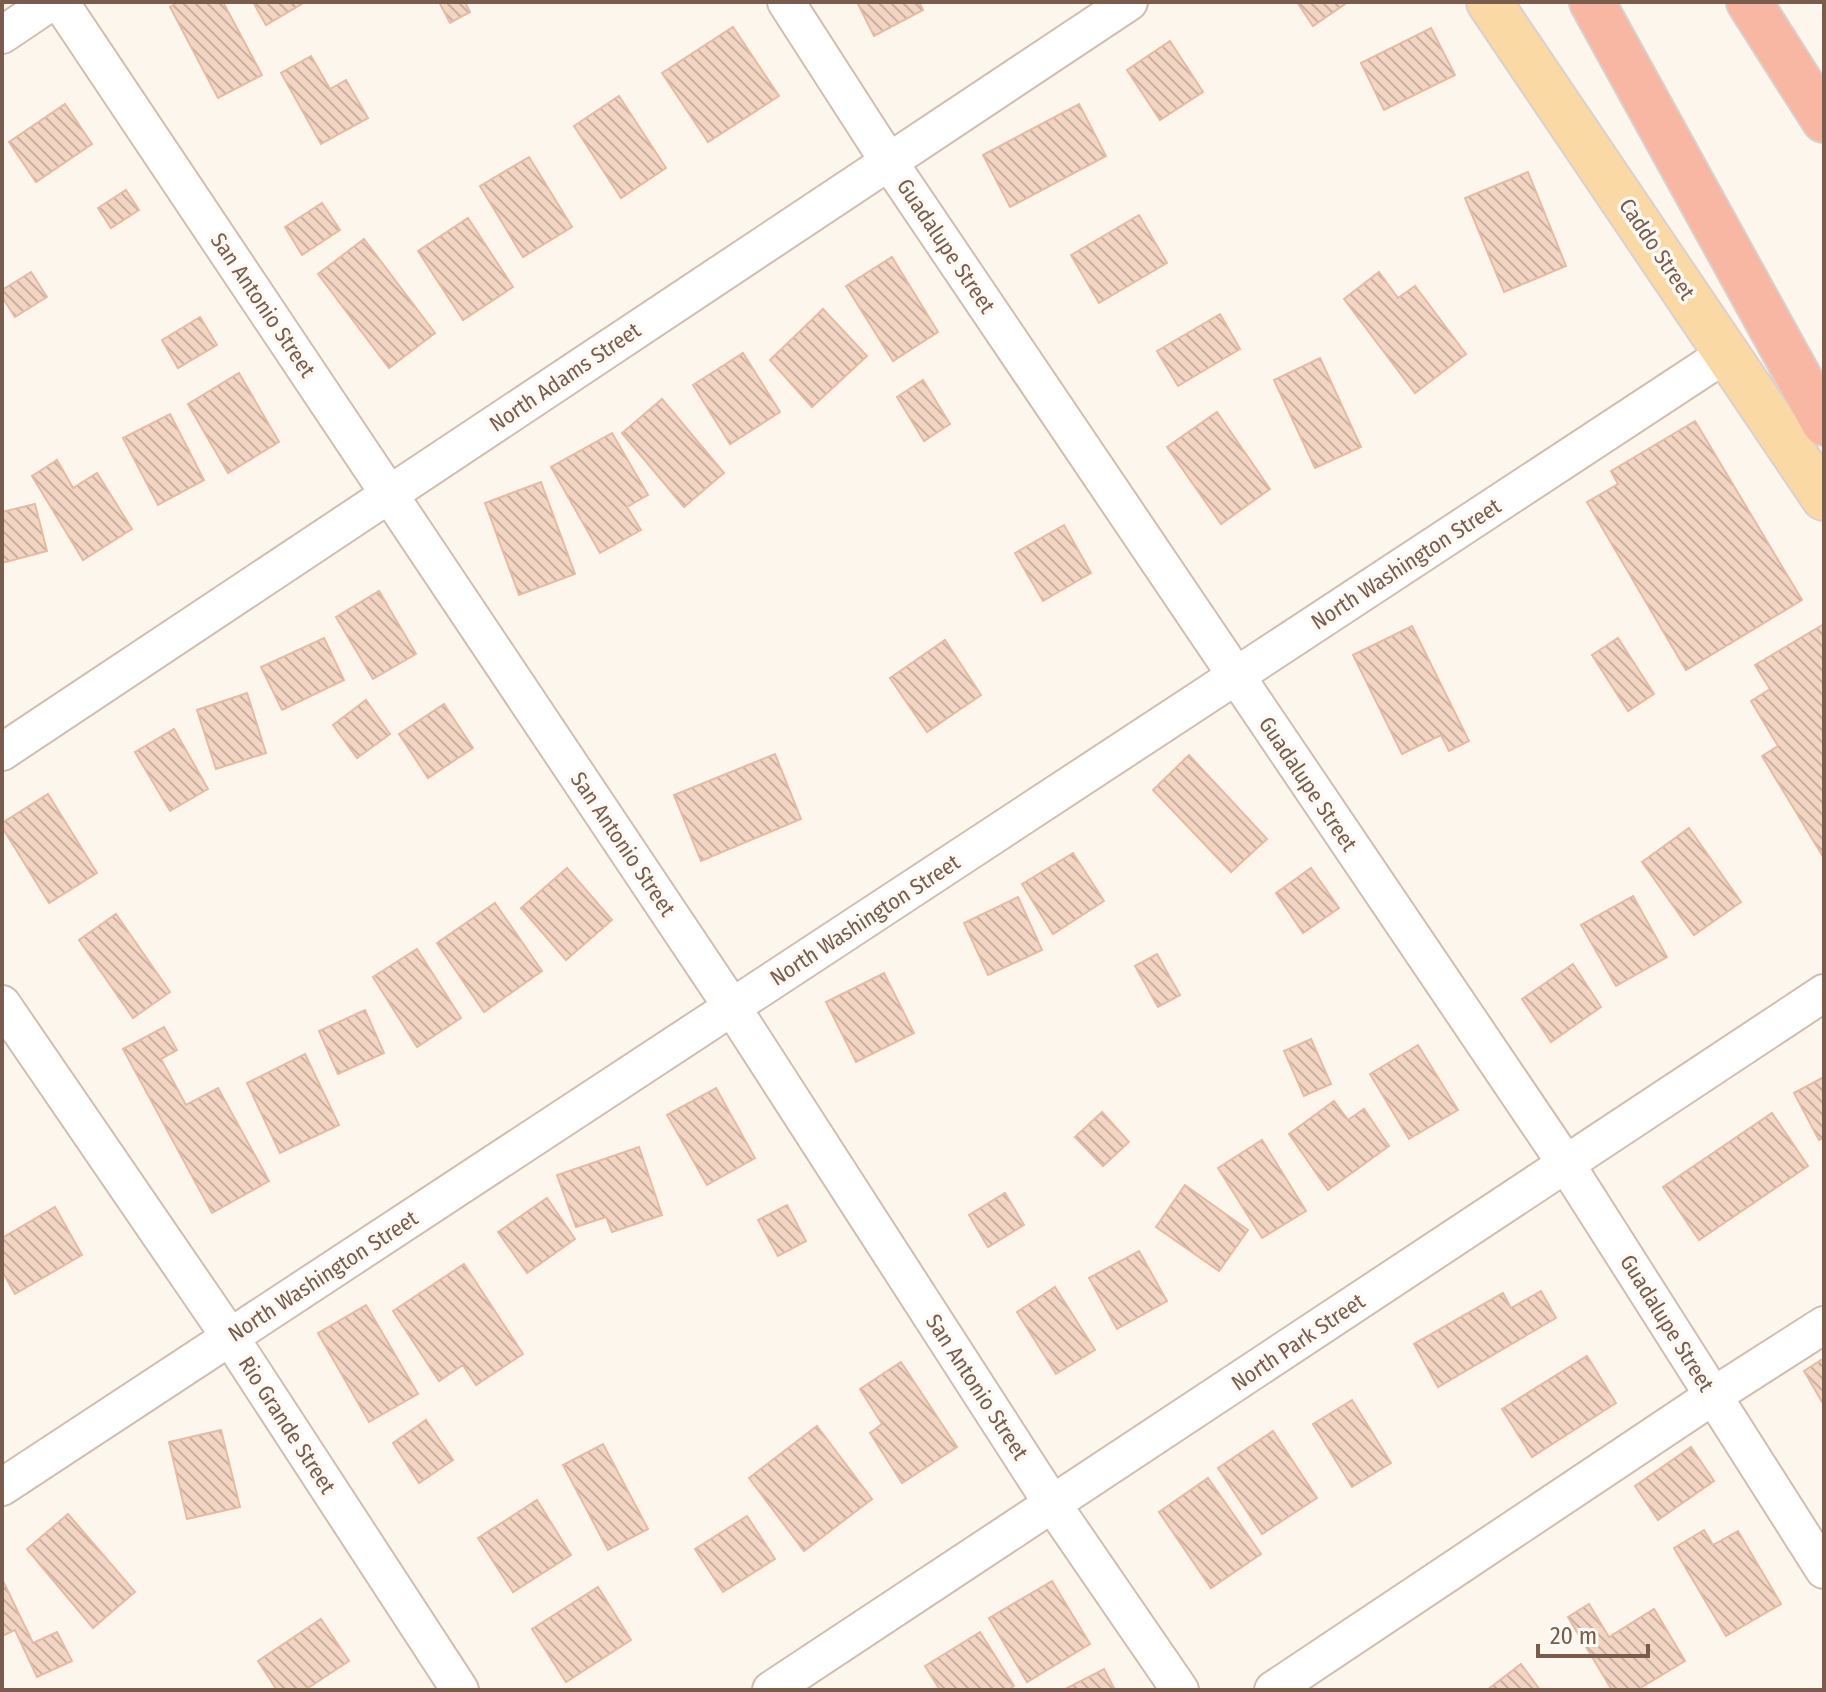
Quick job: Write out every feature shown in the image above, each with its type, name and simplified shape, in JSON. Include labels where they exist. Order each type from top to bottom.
[{"type":"highway","points":[[1592,2],[1824,423]]},
{"type":"highway","points":[[1749,2],[1824,120]]},
{"type":"main road","name":"Caddo Street","points":[[1489,2],[1824,498]]},
{"type":"street","points":[[2,35],[51,2]]},
{"type":"street","name":"San Antonio Street","points":[[60,2],[732,1007],[1053,1505],[1180,1690]]},
{"type":"street","name":"Guadalupe Street","points":[[786,2],[889,162],[1566,1164],[1824,1570]]},
{"type":"street","name":"North Adams Street","points":[[2,752],[1129,2]]},
{"type":"street","name":"North Washington Street","points":[[2,1487],[1727,353]]},
{"type":"street","name":"North Park Street","points":[[771,1690],[1824,993]]},
{"type":"street","name":"Rio Grande Street","points":[[2,1004],[230,1337],[460,1690]]},
{"type":"street","points":[[1273,1690],[1824,1325]]},
{"type":"building","points":[[179,2],[223,2],[262,75],[218,98],[170,7]]},
{"type":"building","points":[[253,2],[305,2],[266,25]]},
{"type":"building","points":[[439,2],[465,2],[470,12],[450,23]]},
{"type":"building","points":[[857,2],[919,2],[923,10],[874,36]]},
{"type":"building","points":[[1297,2],[1348,2],[1313,26]]},
{"type":"building","points":[[733,27],[779,96],[708,142],[662,73]]},
{"type":"building","points":[[1431,28],[1455,75],[1384,110],[1361,63]]},
{"type":"building","points":[[1170,41],[1203,92],[1160,120],[1127,70]]},
{"type":"building","points":[[311,56],[330,89],[346,80],[368,118],[321,144],[281,73]]},
{"type":"building","points":[[619,96],[666,168],[621,198],[574,126]]},
{"type":"building","points":[[65,104],[92,144],[36,182],[9,142]]},
{"type":"building","points":[[1079,104],[1106,156],[1010,207],[983,155]]},
{"type":"building","points":[[529,157],[572,227],[523,257],[480,186]]},
{"type":"building","points":[[1528,172],[1566,266],[1504,292],[1465,198]]},
{"type":"building","points":[[126,190],[139,210],[111,228],[98,208]]},
{"type":"building","points":[[322,203],[340,230],[302,255],[285,227]]},
{"type":"building","points":[[1139,215],[1167,263],[1099,303],[1071,255]]},
{"type":"building","points":[[468,218],[513,287],[463,320],[418,251]]},
{"type":"building","points":[[364,239],[435,333],[389,368],[318,274]]},
{"type":"building","points":[[892,257],[938,332],[893,361],[846,286]]},
{"type":"building","points":[[31,272],[47,297],[15,317],[2,297],[2,290]]},
{"type":"building","points":[[1379,272],[1398,298],[1415,286],[1466,354],[1415,393],[1344,299]]},
{"type":"building","points":[[823,309],[867,356],[812,407],[770,360]]},
{"type":"building","points":[[1220,314],[1240,349],[1178,386],[1157,351]]},
{"type":"building","points":[[200,317],[217,345],[178,368],[162,340]]},
{"type":"building","points":[[743,353],[780,412],[730,444],[693,385]]},
{"type":"building","points":[[1320,358],[1361,447],[1315,468],[1274,380]]},
{"type":"building","points":[[239,373],[279,442],[228,473],[188,404]]},
{"type":"building","points":[[923,380],[950,424],[924,441],[897,397]]},
{"type":"building","points":[[662,399],[724,473],[684,507],[622,433]]},
{"type":"building","points":[[1217,412],[1270,489],[1221,524],[1167,447]]},
{"type":"building","points":[[170,414],[204,480],[158,505],[123,438]]},
{"type":"building","points":[[1695,421],[1802,600],[1686,670],[1587,502],[1618,484],[1611,471]]},
{"type":"building","points":[[612,433],[648,495],[627,507],[641,530],[600,553],[551,467]]},
{"type":"building","points":[[57,460],[73,488],[97,473],[132,529],[83,560],[32,476]]},
{"type":"building","points":[[541,482],[575,574],[519,595],[485,503]]},
{"type":"building","points":[[35,504],[47,551],[2,563],[2,512]]},
{"type":"building","points":[[1064,525],[1091,573],[1043,601],[1015,553]]},
{"type":"building","points":[[379,591],[416,654],[373,679],[336,617]]},
{"type":"building","points":[[1824,624],[1822,855],[1762,756],[1778,746],[1751,701],[1770,689],[1755,665]]},
{"type":"building","points":[[1412,626],[1469,741],[1449,751],[1441,735],[1402,754],[1353,655]]},
{"type":"building","points":[[324,638],[344,680],[282,710],[261,667]]},
{"type":"building","points":[[1618,638],[1654,694],[1628,711],[1592,655]]},
{"type":"building","points":[[945,640],[981,695],[927,732],[890,678]]},
{"type":"building","points":[[247,693],[266,753],[216,769],[197,710]]},
{"type":"building","points":[[366,700],[390,734],[357,758],[333,725]]},
{"type":"building","points":[[444,704],[473,748],[428,778],[399,734]]},
{"type":"building","points":[[174,729],[208,789],[170,811],[135,752]]},
{"type":"building","points":[[775,754],[801,819],[701,861],[674,795]]},
{"type":"building","points":[[1189,755],[1267,839],[1231,872],[1153,790]]},
{"type":"building","points":[[48,794],[97,873],[49,903],[2,827],[2,823]]},
{"type":"building","points":[[1689,828],[1741,902],[1694,935],[1642,862]]},
{"type":"building","points":[[1073,853],[1104,901],[1053,934],[1022,884]]},
{"type":"building","points":[[567,868],[612,920],[566,960],[521,908]]},
{"type":"building","points":[[1311,868],[1339,908],[1303,933],[1276,893]]},
{"type":"building","points":[[1633,896],[1667,957],[1616,986],[1581,925]]},
{"type":"building","points":[[1018,897],[1042,950],[988,975],[964,923]]},
{"type":"building","points":[[495,903],[542,971],[484,1012],[437,943]]},
{"type":"building","points":[[116,914],[170,992],[133,1018],[79,940]]},
{"type":"building","points":[[417,949],[461,1018],[417,1047],[373,977]]},
{"type":"building","points":[[1157,954],[1180,995],[1158,1007],[1135,966]]},
{"type":"building","points":[[1573,964],[1601,1007],[1551,1042],[1522,999]]},
{"type":"building","points":[[884,973],[914,1033],[856,1062],[826,1002]]},
{"type":"building","points":[[365,1010],[384,1053],[338,1074],[319,1031]]},
{"type":"building","points":[[164,1027],[177,1050],[161,1059],[186,1105],[218,1088],[269,1181],[212,1213],[123,1049]]},
{"type":"building","points":[[1311,1039],[1331,1084],[1304,1096],[1284,1051]]},
{"type":"building","points":[[1418,1045],[1458,1110],[1409,1139],[1370,1074]]},
{"type":"building","points":[[305,1054],[339,1125],[280,1153],[247,1083]]},
{"type":"building","points":[[1824,1077],[1824,1138],[1819,1140],[1794,1093]]},
{"type":"building","points":[[716,1088],[755,1158],[707,1185],[667,1115]]},
{"type":"building","points":[[1334,1101],[1348,1120],[1364,1109],[1389,1146],[1328,1190],[1289,1134]]},
{"type":"building","points":[[1102,1112],[1129,1142],[1103,1166],[1075,1137]]},
{"type":"building","points":[[1772,1113],[1808,1166],[1699,1240],[1663,1187]]},
{"type":"building","points":[[1262,1140],[1306,1211],[1262,1238],[1218,1168]]},
{"type":"building","points":[[639,1147],[662,1215],[612,1232],[606,1217],[576,1227],[557,1175]]},
{"type":"building","points":[[1185,1185],[1248,1230],[1219,1271],[1156,1227]]},
{"type":"building","points":[[1005,1193],[1024,1225],[988,1247],[969,1215]]},
{"type":"building","points":[[547,1198],[575,1239],[527,1273],[498,1232]]},
{"type":"building","points":[[787,1205],[806,1241],[778,1256],[758,1220]]},
{"type":"building","points":[[55,1207],[82,1255],[15,1294],[2,1271],[2,1238]]},
{"type":"building","points":[[1139,1251],[1167,1301],[1117,1329],[1089,1278]]},
{"type":"building","points":[[464,1264],[523,1354],[476,1385],[463,1365],[439,1381],[393,1311]]},
{"type":"building","points":[[1055,1287],[1095,1350],[1056,1374],[1017,1312]]},
{"type":"building","points":[[1541,1291],[1556,1318],[1438,1387],[1414,1344],[1503,1293],[1511,1308]]},
{"type":"building","points":[[366,1305],[418,1394],[369,1422],[318,1333]]},
{"type":"building","points":[[1587,1356],[1616,1403],[1532,1457],[1502,1409]]},
{"type":"building","points":[[1824,1358],[1824,1405],[1804,1371]]},
{"type":"building","points":[[901,1362],[957,1447],[902,1483],[870,1433],[882,1424],[860,1389]]},
{"type":"building","points":[[1352,1400],[1391,1463],[1352,1487],[1313,1424]]},
{"type":"building","points":[[426,1420],[453,1460],[419,1483],[393,1443]]},
{"type":"building","points":[[817,1426],[872,1499],[804,1551],[749,1478]]},
{"type":"building","points":[[221,1430],[240,1507],[187,1519],[169,1442]]},
{"type":"building","points":[[1273,1431],[1317,1498],[1262,1534],[1218,1468]]},
{"type":"building","points":[[603,1444],[648,1529],[608,1550],[563,1465]]},
{"type":"building","points":[[1691,1447],[1714,1481],[1658,1520],[1635,1486]]},
{"type":"building","points":[[1208,1478],[1261,1554],[1211,1588],[1159,1512]]},
{"type":"building","points":[[537,1500],[571,1555],[513,1592],[478,1538]]},
{"type":"building","points":[[68,1514],[135,1592],[93,1628],[27,1549]]},
{"type":"building","points":[[747,1516],[775,1559],[723,1592],[695,1549]]},
{"type":"building","points":[[1704,1530],[1713,1545],[1738,1531],[1781,1604],[1726,1636],[1674,1548]]},
{"type":"building","points":[[2,1579],[33,1643],[57,1632],[72,1661],[37,1677],[15,1630],[2,1636]]},
{"type":"building","points":[[1052,1581],[1090,1644],[1027,1682],[989,1618]]},
{"type":"building","points":[[598,1587],[631,1640],[566,1682],[532,1629]]},
{"type":"building","points":[[1589,1604],[1609,1637],[1654,1609],[1685,1661],[1637,1690],[1612,1690],[1568,1617]]},
{"type":"building","points":[[321,1619],[349,1661],[305,1690],[277,1690],[258,1661]]},
{"type":"building","points":[[980,1632],[1014,1686],[1008,1690],[940,1690],[925,1666]]},
{"type":"building","points":[[1521,1664],[1540,1690],[1487,1690]]},
{"type":"building","points":[[1104,1669],[1115,1690],[1067,1688]]}]
